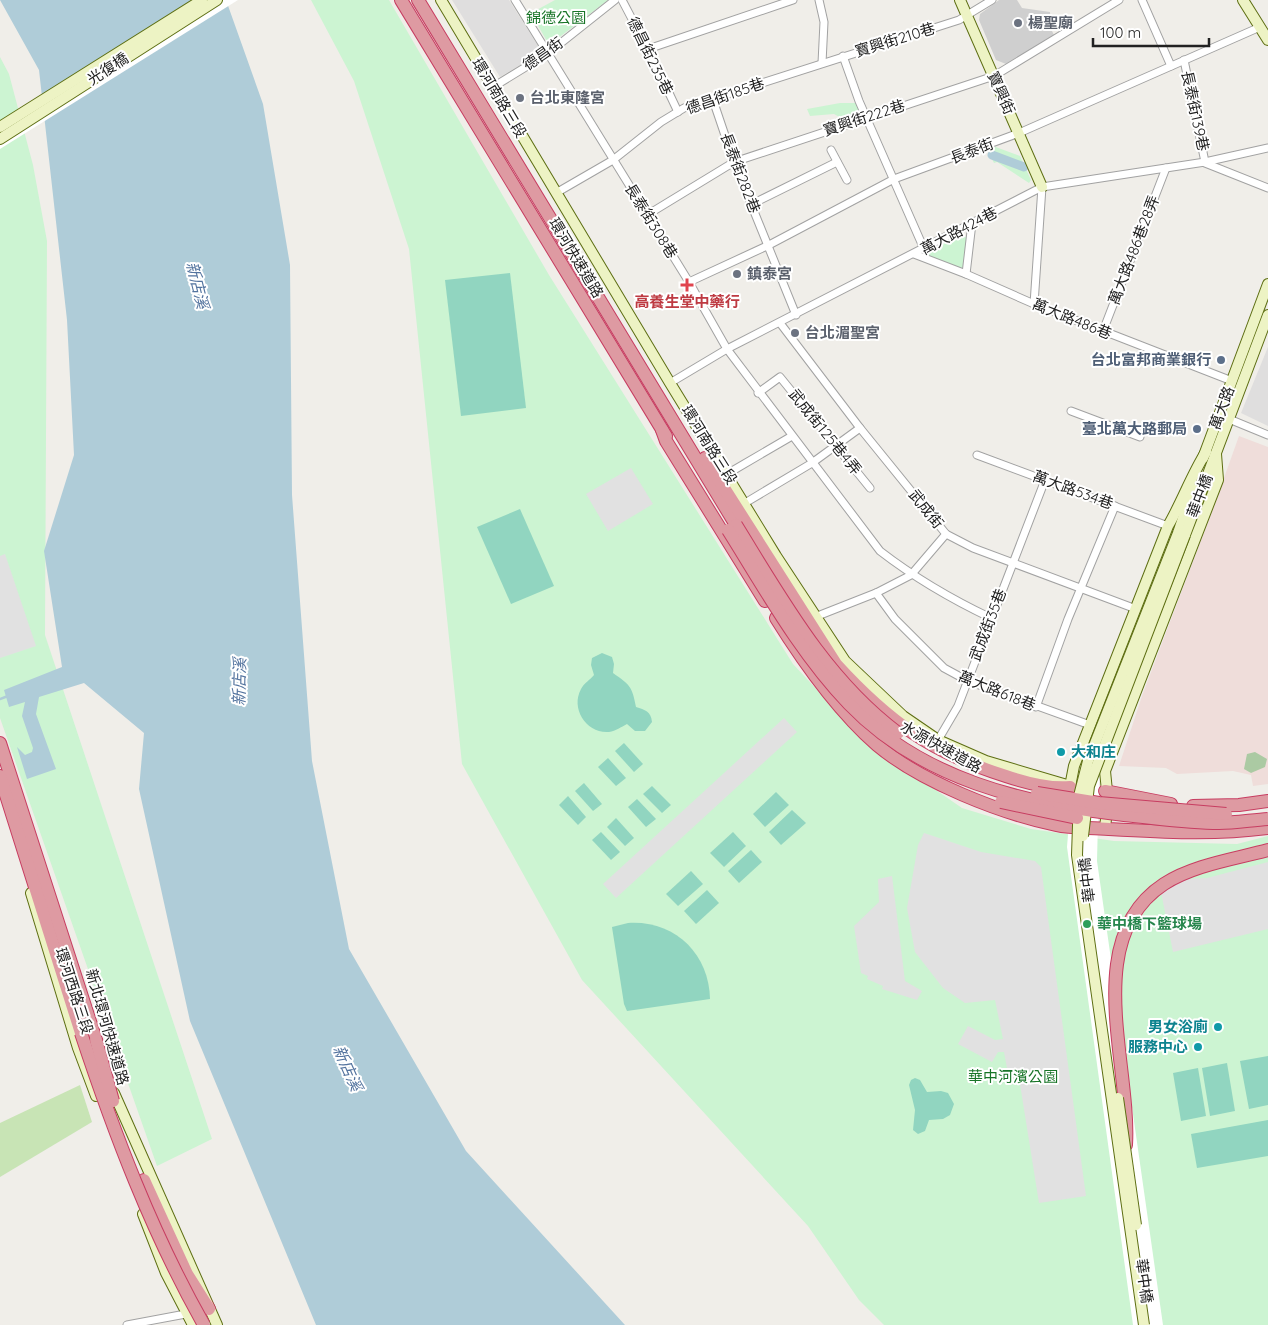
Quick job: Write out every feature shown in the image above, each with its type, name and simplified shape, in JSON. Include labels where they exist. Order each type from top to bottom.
[{"type":"highway","name":"環河快速道路","points":[[402,0],[662,430],[732,527]]},
{"type":"highway","name":"環河快速道路","points":[[418,0],[674,423],[732,527]]},
{"type":"highway","points":[[674,423],[689,433],[836,664],[863,694],[892,719],[932,746],[958,759],[984,769],[1036,784],[1058,788],[1070,787]]},
{"type":"highway","points":[[662,430],[666,441],[690,481],[791,643],[850,720],[878,746],[909,768],[975,800],[1057,826],[1183,833],[1237,832],[1268,828]]},
{"type":"highway","name":"水源快速道路","points":[[732,527],[788,625],[819,669],[849,704],[908,750],[968,782],[1002,793],[1082,810],[1195,822],[1268,819]]},
{"type":"highway","name":"水源快速道路","points":[[732,527],[832,670],[874,714],[900,735],[937,758],[994,782],[1082,802],[1214,814],[1268,810]]},
{"type":"highway","points":[[849,704],[870,731],[912,762],[960,786],[987,798],[1019,807],[1078,818]]},
{"type":"highway","name":"新北環河快速道路","points":[[0,744],[90,1021],[111,1096],[144,1180],[187,1274],[209,1309]]},
{"type":"highway","name":"新北環河快速道路","points":[[0,776],[81,1033],[108,1110],[149,1216],[181,1283],[204,1325]]},
{"type":"highway","points":[[1105,791],[1143,800],[1180,805],[1239,805],[1268,801]]},
{"type":"highway","points":[[1164,884],[1193,872],[1268,850]]},
{"type":"highway","points":[[1126,1155],[1127,1107],[1115,996],[1115,966],[1129,922],[1137,910],[1164,884],[1215,856]]},
{"type":"main road","name":"光復橋","points":[[0,127],[202,0]]},
{"type":"main road","name":"光復橋","points":[[0,139],[217,0]]},
{"type":"main road","name":"環河南路三段","points":[[441,0],[670,383],[815,617],[845,661],[871,688],[903,716],[938,740],[986,761],[1070,787],[1105,791]]},
{"type":"main road","name":"寶興街","points":[[960,0],[1042,187]]},
{"type":"main road","points":[[1243,0],[1265,34]]},
{"type":"main road","name":"萬大路","points":[[1182,534],[1206,452],[1268,284]]},
{"type":"main road","name":"萬大路","points":[[1216,454],[1268,315]]},
{"type":"main road","points":[[1057,826],[1059,811],[1070,787],[1074,766],[1168,526],[1179,508],[1192,475],[1206,452]]},
{"type":"main road","points":[[1105,828],[1108,801],[1105,791],[1105,771],[1218,480],[1216,454]]},
{"type":"main road","name":"華中橋","points":[[1144,1325],[1077,855],[1078,818],[1082,782],[1094,744],[1216,454]]},
{"type":"main road","name":"華中橋","points":[[1150,1325],[1085,874],[1085,817],[1089,786],[1096,763],[1182,534]]},
{"type":"main road","name":"環河西路三段","points":[[0,758],[90,1041],[217,1325]]},
{"type":"main road","points":[[1074,766],[1079,778],[1093,780],[1105,771]]},
{"type":"main road","name":"環河西路三段","points":[[0,794],[78,1048],[166,1273],[193,1325]]},
{"type":"street","name":"長泰街308巷","points":[[515,0],[689,282],[727,349],[758,393],[851,514],[880,551],[911,575],[958,603],[991,618]]},
{"type":"street","name":"德昌街","points":[[493,87],[547,54],[615,0]]},
{"type":"street","name":"德昌街235巷","points":[[622,0],[648,48],[678,112]]},
{"type":"street","points":[[648,48],[793,0]]},
{"type":"street","points":[[819,0],[824,22],[822,63]]},
{"type":"street","name":"寶興街210巷","points":[[822,63],[967,16],[992,0]]},
{"type":"street","name":"寶興街222巷","points":[[647,215],[734,162],[994,76],[1119,0]]},
{"type":"street","points":[[1142,0],[1171,66]]},
{"type":"street","name":"長泰街","points":[[689,282],[769,245],[894,179],[1019,133],[1184,60],[1265,34]]},
{"type":"street","points":[[843,56],[866,117],[924,249]]},
{"type":"street","name":"長泰街139巷","points":[[1184,60],[1205,162]]},
{"type":"street","name":"德昌街185巷","points":[[556,193],[612,160],[678,112],[822,63]]},
{"type":"street","name":"長泰街282巷","points":[[713,100],[734,162],[796,315]]},
{"type":"street","name":"萬大路424巷","points":[[670,383],[727,349],[1042,187],[1205,162],[1268,148]]},
{"type":"street","points":[[831,150],[846,180]]},
{"type":"street","points":[[752,204],[837,162]]},
{"type":"street","points":[[1205,162],[1268,188]]},
{"type":"street","name":"萬大路486巷28弄","points":[[1103,331],[1166,168]]},
{"type":"street","points":[[1034,304],[1042,187]]},
{"type":"street","points":[[966,274],[972,224]]},
{"type":"street","name":"萬大路486巷","points":[[914,254],[966,274],[1034,304],[1232,381]]},
{"type":"street","name":"武成街","points":[[780,323],[860,428],[946,534],[1012,563],[1136,609]]},
{"type":"street","name":"武成街125巷4弄","points":[[758,393],[780,377],[870,488]]},
{"type":"street","points":[[1072,411],[1140,437]]},
{"type":"street","points":[[1229,419],[1268,435]]},
{"type":"street","points":[[745,504],[837,447],[860,428]]},
{"type":"street","points":[[727,474],[792,436]]},
{"type":"street","name":"萬大路534巷","points":[[977,455],[1168,526]]},
{"type":"street","name":"武成街35巷","points":[[938,740],[958,706],[1045,480]]},
{"type":"street","points":[[1036,707],[1068,619],[1115,506]]},
{"type":"street","points":[[815,617],[876,593],[911,575],[946,534]]},
{"type":"street","name":"萬大路618巷","points":[[876,593],[895,619],[927,654],[944,668],[968,680],[1036,707],[1090,724]]},
{"type":"street","points":[[127,1325],[209,1309]]},
{"type":"shaded area","points":[[452,0],[509,0],[542,52],[500,77]]},
{"type":"shaded area","name":"楊聖廟","points":[[999,0],[1017,0],[1022,8],[1050,12],[1051,29],[1054,35],[1006,64],[996,60],[979,20],[980,14]]},
{"type":"shaded area","points":[[1268,347],[1268,426],[1241,413]]},
{"type":"shaded area","points":[[1239,436],[1268,447],[1268,784],[1253,786],[1251,775],[1233,771],[1177,774],[1166,768],[1119,766],[1142,696]]},
{"type":"shaded area","points":[[631,468],[653,504],[608,531],[586,494]]},
{"type":"shaded area","points":[[5,554],[36,646],[0,658],[0,556]]},
{"type":"shaded area","points":[[784,718],[797,732],[616,898],[603,884]]},
{"type":"shaded area","points":[[924,833],[981,852],[1035,861],[1041,867],[1086,1196],[1039,1203],[1019,1078],[1009,1079],[1004,1052],[998,1052],[992,1062],[958,1044],[968,1026],[995,1040],[1003,1039],[995,1000],[965,1003],[943,988],[915,952],[907,908],[918,845]]},
{"type":"shaded area","points":[[1268,862],[1268,929],[1173,952],[1161,892],[1186,879],[1207,878]]},
{"type":"shaded area","points":[[892,876],[905,981],[922,991],[917,1000],[882,989],[883,986],[867,979],[868,976],[861,973],[854,926],[879,902],[878,879]]},
{"type":"green space","name":"華中河濱公園","points":[[311,0],[389,0],[549,275],[793,664],[866,742],[962,808],[1031,829],[1114,841],[1237,844],[1268,836],[1268,1325],[884,1325],[859,1300],[808,1226],[582,980],[462,764],[409,249],[354,81]]},
{"type":"green space","name":"錦德公園","points":[[555,0],[608,0],[549,45],[531,13]]},
{"type":"green space","points":[[0,57],[9,74],[33,165],[47,241],[45,635],[212,1139],[157,1166],[0,718]]},
{"type":"green space","points":[[840,103],[856,103],[862,116],[847,121],[834,114],[810,116],[807,109]]},
{"type":"green space","points":[[993,146],[1020,156],[1031,180],[1029,183],[997,162],[994,163],[987,149]]},
{"type":"green space","points":[[962,234],[967,238],[965,267],[960,270],[930,258],[928,251]]},
{"type":"green space","points":[[510,273],[526,408],[461,416],[445,280]]},
{"type":"green space","points":[[520,509],[554,586],[511,604],[477,527]]},
{"type":"green space","points":[[602,653],[612,657],[614,664],[613,673],[629,687],[636,707],[649,713],[652,722],[645,731],[635,731],[627,724],[616,730],[601,732],[588,725],[579,712],[578,697],[582,687],[594,675],[591,665],[592,658]]},
{"type":"green space","points":[[624,743],[643,764],[634,772],[615,751]]},
{"type":"green space","points":[[1255,752],[1267,759],[1265,767],[1251,773],[1244,769],[1247,754]]},
{"type":"green space","points":[[608,758],[626,778],[616,786],[598,767]]},
{"type":"green space","points":[[584,783],[602,804],[593,811],[575,791]]},
{"type":"green space","points":[[652,786],[671,805],[662,813],[643,794]]},
{"type":"green space","points":[[776,792],[789,805],[765,827],[753,814]]},
{"type":"green space","points":[[568,796],[586,817],[578,825],[559,805]]},
{"type":"green space","points":[[637,799],[656,819],[646,827],[628,807]]},
{"type":"green space","points":[[792,810],[806,823],[781,845],[769,832]]},
{"type":"green space","points":[[616,818],[634,838],[625,846],[607,827]]},
{"type":"green space","points":[[601,832],[620,852],[611,860],[592,840]]},
{"type":"green space","points":[[733,832],[746,846],[724,867],[710,853]]},
{"type":"green space","points":[[751,850],[762,862],[739,883],[728,871]]},
{"type":"green space","points":[[691,871],[703,884],[678,906],[666,894]]},
{"type":"green space","points":[[707,890],[719,903],[696,924],[684,911]]},
{"type":"green space","points":[[628,923],[660,927],[686,943],[696,954],[703,967],[708,982],[710,999],[627,1011],[624,1004],[612,927]]},
{"type":"green space","points":[[1268,1056],[1268,1105],[1249,1109],[1240,1061]]},
{"type":"green space","points":[[1227,1063],[1235,1111],[1210,1116],[1202,1068]]},
{"type":"green space","points":[[1198,1068],[1206,1116],[1181,1121],[1173,1073]]},
{"type":"green space","points":[[915,1078],[920,1080],[927,1092],[941,1091],[948,1093],[954,1104],[950,1115],[943,1119],[929,1120],[925,1131],[918,1134],[913,1130],[915,1110],[909,1085],[911,1080]]},
{"type":"green space","points":[[80,1085],[92,1122],[0,1177],[0,1123]]},
{"type":"green space","points":[[1268,1120],[1268,1156],[1197,1168],[1191,1134]]},
{"type":"water","name":"新店溪","points":[[0,0],[226,0],[263,104],[290,265],[292,495],[312,761],[349,949],[466,1151],[625,1325],[316,1325],[190,1021],[139,789],[144,733],[84,683],[39,697],[36,714],[56,769],[27,779],[17,747],[25,755],[32,752],[33,748],[22,716],[25,702],[9,707],[4,690],[62,667],[44,551],[74,455],[67,320],[39,70]]},
{"type":"pier","points":[[194,0],[238,0],[0,149],[0,124]]},
{"type":"pier","points":[[1157,559],[1182,567],[1099,781],[1097,861],[1163,1325],[1133,1325],[1067,847],[1071,797],[1080,754]]},
{"type":"waterway","points":[[992,155],[1024,167]]},
{"type":"waterway","points":[[0,699],[8,696]]},
{"type":"place","name":"楊聖廟","points":[[1018,23]]},
{"type":"place","name":"台北東隆宮","points":[[520,98]]},
{"type":"place","name":"鎮泰宮","points":[[737,274]]},
{"type":"place","name":"高養生堂中藥行","points":[[687,285]]},
{"type":"place","name":"台北湄聖宮","points":[[795,333]]},
{"type":"place","name":"台北富邦商業銀行","points":[[1221,360]]},
{"type":"place","name":"臺北萬大路郵局","points":[[1197,429]]},
{"type":"place","name":"大和庄","points":[[1061,752]]},
{"type":"place","name":"華中橋下籃球場","points":[[1087,924]]},
{"type":"place","name":"男女浴廁","points":[[1218,1027]]},
{"type":"place","name":"服務中心","points":[[1198,1047]]}]
